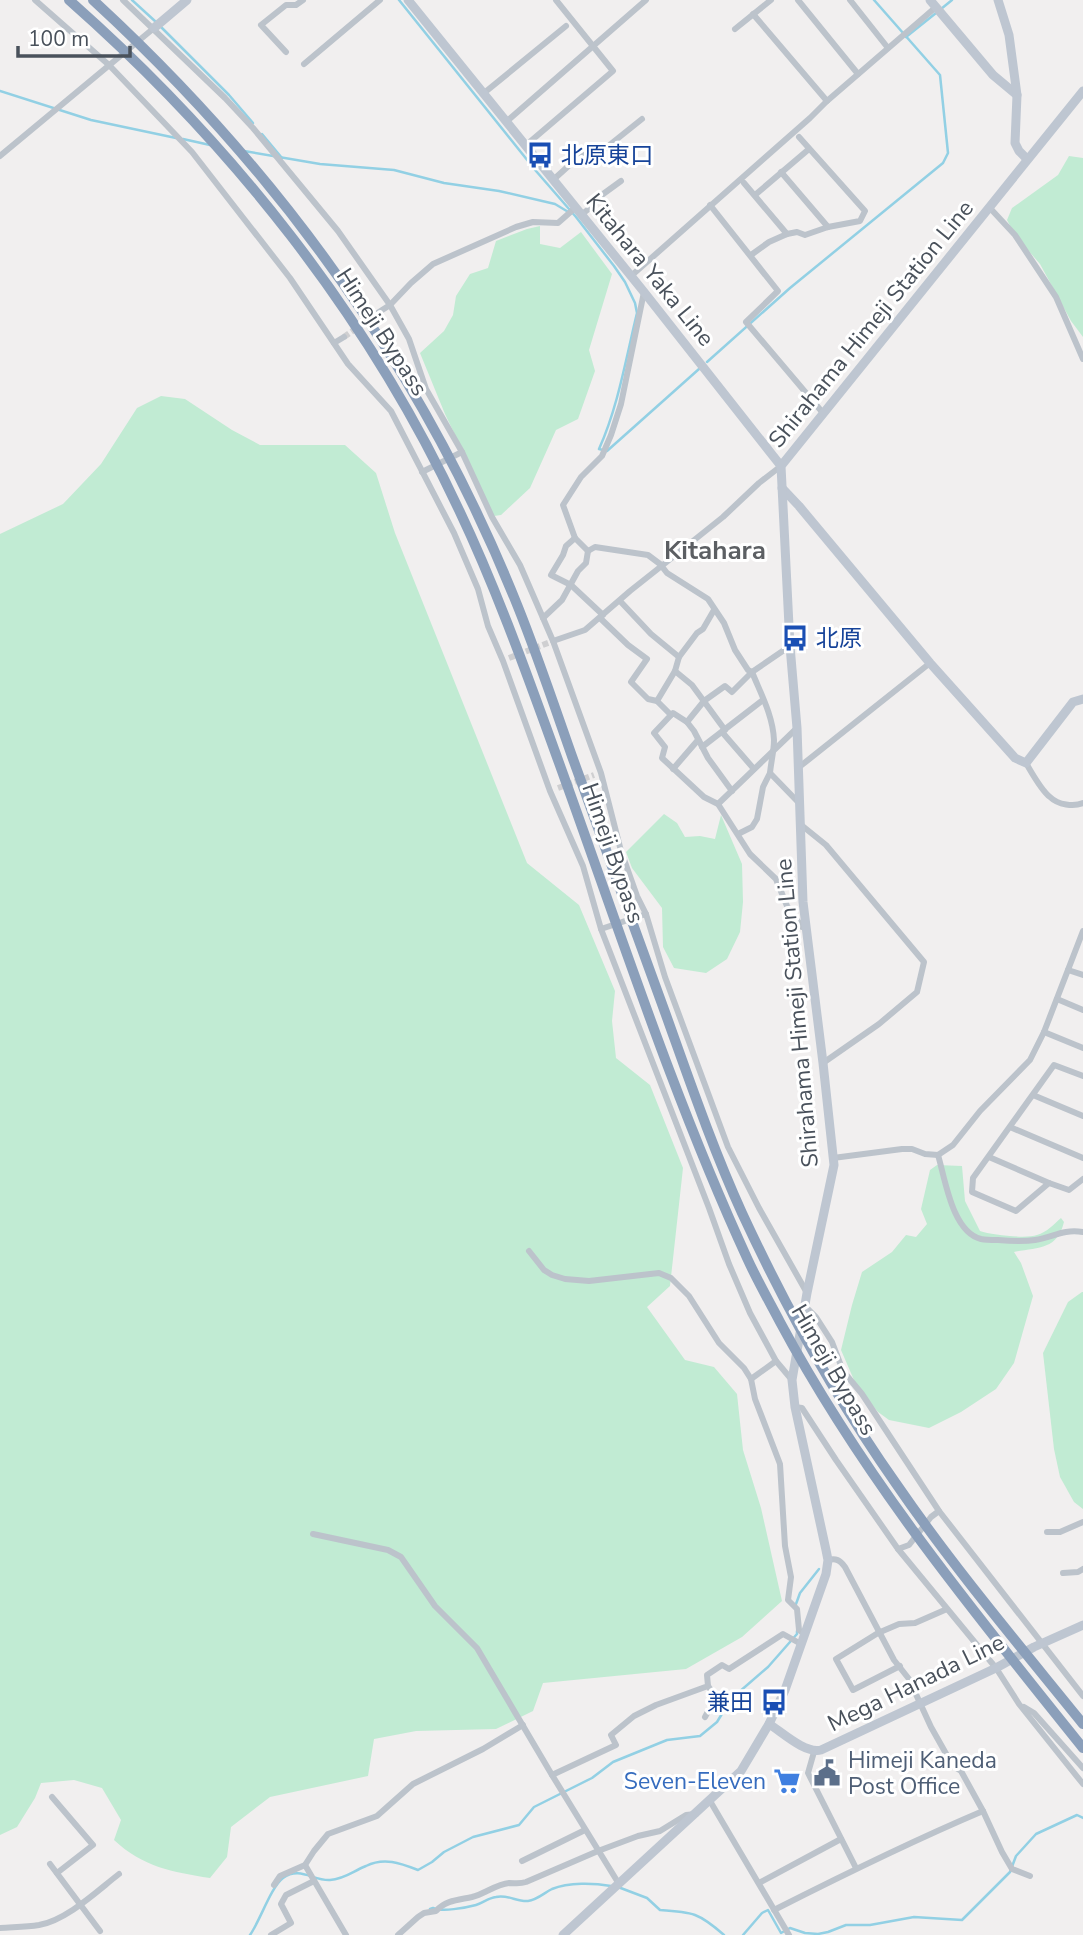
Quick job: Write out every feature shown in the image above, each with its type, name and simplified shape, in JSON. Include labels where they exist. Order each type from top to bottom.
[{"type":"highway","name":"Himeji Bypass","points":[[69,0],[120,45],[200,126],[246,180],[345,309],[405,406],[459,508],[503,611],[672,1077],[749,1262],[835,1419],[914,1534],[1083,1748]]},
{"type":"highway","name":"Himeji Bypass","points":[[93,0],[211,117],[321,251],[383,342],[442,442],[517,605],[705,1122],[741,1210],[794,1316],[843,1404],[896,1484],[922,1521],[1083,1724]]},
{"type":"main road","points":[[154,28],[187,0]]},
{"type":"main road","name":"Kitahara Yaka Line","points":[[408,0],[781,466]]},
{"type":"main road","points":[[998,0],[1009,35],[1017,95],[1015,144],[1027,159]]},
{"type":"main road","points":[[933,4],[992,75],[1017,95]]},
{"type":"main road","name":"Shirahama Himeji Station Line","points":[[564,1935],[741,1771],[769,1724],[785,1690],[796,1641],[804,1634],[826,1574],[828,1560],[795,1407],[792,1380],[834,1166],[803,902],[797,728],[781,466],[1083,91]]},
{"type":"main road","points":[[782,488],[930,663],[1015,758],[1026,764],[1073,702],[1083,699]]},
{"type":"main road","name":"Mega Hanada Line","points":[[769,1724],[814,1752],[1083,1625]]},
{"type":"street","points":[[34,0],[108,65],[192,152],[290,278],[348,364],[391,411],[454,533],[478,589],[488,626],[506,660],[550,791],[583,866],[601,929],[729,1264],[750,1313],[776,1361],[792,1380]]},
{"type":"street","points":[[123,0],[253,128],[338,232],[390,305],[409,339],[426,389],[520,565],[553,640],[621,851],[728,1147],[758,1208],[807,1293]]},
{"type":"street","points":[[286,52],[261,25],[285,2],[296,5],[303,0]]},
{"type":"street","points":[[304,64],[380,0]]},
{"type":"street","points":[[506,122],[646,0]]},
{"type":"street","points":[[735,29],[771,0]]},
{"type":"street","points":[[798,0],[858,74]]},
{"type":"street","points":[[850,0],[888,48]]},
{"type":"street","points":[[525,146],[613,71],[560,1]]},
{"type":"street","points":[[631,276],[904,35],[933,4]]},
{"type":"street","points":[[753,14],[827,101]]},
{"type":"street","points":[[484,93],[566,26]]},
{"type":"street","points":[[0,156],[154,28]]},
{"type":"street","points":[[552,180],[584,152],[597,155],[642,119]]},
{"type":"street","points":[[751,255],[769,242],[787,234],[797,232],[805,235],[860,221],[865,211],[799,137]]},
{"type":"street","points":[[755,195],[809,149]]},
{"type":"street","points":[[781,173],[828,227]]},
{"type":"street","points":[[379,312],[433,264],[516,227],[533,222],[558,223],[566,215],[596,204],[599,197],[621,181]]},
{"type":"street","points":[[744,183],[787,234]]},
{"type":"street","points":[[710,205],[778,291],[746,322],[823,413]]},
{"type":"street","points":[[989,207],[1015,235],[1056,297],[1083,359]]},
{"type":"street","points":[[588,551],[575,538],[563,505],[581,477],[602,456],[611,435],[621,404],[644,292]]},
{"type":"street","points":[[334,343],[344,337]]},
{"type":"street","points":[[422,472],[462,452]]},
{"type":"street","points":[[553,640],[585,630],[781,466]]},
{"type":"street","points":[[575,538],[566,546],[551,575],[571,585],[628,645],[648,659],[631,682],[648,699],[657,701],[671,715]]},
{"type":"street","points":[[588,551],[595,547],[648,555],[667,573],[708,599],[724,623],[741,660],[752,672],[773,730],[773,751],[770,773],[763,787],[757,819],[752,827],[738,834]]},
{"type":"street","points":[[542,618],[562,600],[578,571],[586,564],[588,551]]},
{"type":"street","points":[[620,601],[679,657]]},
{"type":"street","points":[[657,701],[676,671],[679,657],[703,629],[714,610]]},
{"type":"street","points":[[687,722],[704,701],[725,686],[732,692],[752,672],[790,646]]},
{"type":"street","points":[[798,768],[930,663]]},
{"type":"street","points":[[676,671],[692,685],[723,731],[754,769]]},
{"type":"street","points":[[702,747],[763,700]]},
{"type":"street","points":[[732,791],[687,722],[673,713],[654,733],[665,747],[662,758],[704,797],[718,804],[750,854],[776,879],[787,906],[802,927],[806,927]]},
{"type":"street","points":[[718,804],[797,728]]},
{"type":"street","points":[[673,769],[698,740]]},
{"type":"street","points":[[1026,764],[1050,798],[1070,806],[1083,803]]},
{"type":"street","points":[[770,773],[799,803]]},
{"type":"street","points":[[550,791],[558,788]]},
{"type":"street","points":[[800,823],[825,845],[924,962],[917,992],[879,1024],[823,1063]]},
{"type":"street","points":[[601,929],[646,914]]},
{"type":"street","points":[[833,1158],[902,1149],[938,1155],[953,1145],[980,1111],[1030,1060],[1044,1032],[1083,931]]},
{"type":"street","points":[[1068,970],[1083,975]]},
{"type":"street","points":[[1056,999],[1083,1010]]},
{"type":"street","points":[[1044,1032],[1083,1048]]},
{"type":"street","points":[[1049,1183],[1016,1211],[972,1192],[973,1178],[1054,1065],[1083,1076]]},
{"type":"street","points":[[1033,1095],[1083,1116]]},
{"type":"street","points":[[1010,1127],[1083,1158]]},
{"type":"street","points":[[938,1155],[950,1202],[967,1230],[979,1239],[1022,1242],[1061,1232],[1083,1232]]},
{"type":"street","points":[[989,1157],[1069,1190],[1083,1179]]},
{"type":"street","points":[[528,1251],[544,1270],[565,1279],[608,1280],[659,1273],[671,1278],[689,1296],[719,1343],[744,1368],[751,1379],[755,1399],[780,1464],[785,1546],[791,1577],[788,1600],[795,1607],[799,1630],[804,1634]]},
{"type":"street","points":[[805,1306],[816,1317],[832,1342],[843,1371],[862,1394],[939,1511],[1083,1696]]},
{"type":"street","points":[[751,1379],[776,1361]]},
{"type":"street","points":[[795,1407],[802,1408],[898,1549],[996,1668],[1019,1704],[1083,1784]]},
{"type":"street","points":[[898,1549],[909,1545],[930,1517],[939,1511]]},
{"type":"street","points":[[1047,1532],[1060,1532],[1083,1522]]},
{"type":"street","points":[[313,1534],[388,1550],[401,1557],[436,1606],[477,1648],[598,1851],[616,1887]]},
{"type":"street","points":[[828,1560],[840,1560],[845,1567],[878,1633],[909,1679],[953,1766],[961,1771],[1012,1869],[1030,1876]]},
{"type":"street","points":[[1063,1573],[1081,1572]]},
{"type":"street","points":[[900,1666],[853,1690],[836,1659],[878,1633],[899,1624],[915,1623],[947,1609]]},
{"type":"street","points":[[705,1717],[716,1697],[708,1686],[707,1675],[722,1665],[729,1669],[783,1634],[796,1641]]},
{"type":"street","points":[[1068,1676],[1083,1687]]},
{"type":"street","points":[[552,1775],[616,1745],[611,1735],[634,1716],[708,1686]]},
{"type":"street","points":[[1019,1704],[1034,1713],[1083,1768]]},
{"type":"street","points":[[274,1885],[280,1877],[307,1868],[314,1851],[328,1834],[377,1816],[413,1784],[523,1726]]},
{"type":"street","points":[[814,1752],[808,1773],[856,1868]]},
{"type":"street","points":[[52,1797],[93,1845],[57,1872]]},
{"type":"street","points":[[710,1801],[789,1935]]},
{"type":"street","points":[[774,1910],[856,1868],[983,1811]]},
{"type":"street","points":[[398,1935],[424,1913],[458,1898],[471,1897],[508,1883],[526,1882],[598,1851],[660,1831],[686,1815],[697,1814]]},
{"type":"street","points":[[522,1861],[585,1830]]},
{"type":"street","points":[[660,1831],[668,1840]]},
{"type":"street","points":[[759,1883],[841,1839]]},
{"type":"street","points":[[50,1864],[100,1931]]},
{"type":"street","points":[[307,1868],[346,1935]]},
{"type":"street","points":[[0,1928],[10,1931],[42,1924],[81,1904],[119,1874]]},
{"type":"street","points":[[271,1935],[291,1923],[281,1904],[286,1895],[314,1881]]},
{"type":"street","points":[[42,1924],[42,1935]]},
{"type":"green space","points":[[1069,156],[1083,158],[1083,337],[1071,321],[1040,264],[1015,235],[1007,220],[1012,208],[1058,175]]},
{"type":"green space","points":[[540,226],[540,244],[560,248],[581,232],[612,274],[589,350],[595,371],[578,419],[556,430],[530,488],[501,515],[494,516],[445,414],[420,353],[444,331],[453,315],[456,296],[470,274],[488,268],[496,241]]},
{"type":"green space","points":[[161,396],[185,399],[260,445],[345,445],[376,473],[395,533],[527,863],[579,905],[615,991],[612,1021],[616,1058],[650,1085],[683,1168],[670,1286],[647,1307],[685,1360],[714,1367],[737,1394],[743,1450],[761,1508],[782,1601],[742,1637],[686,1669],[543,1683],[533,1711],[496,1729],[416,1731],[374,1739],[368,1776],[270,1797],[231,1827],[227,1857],[210,1878],[159,1867],[125,1849],[114,1840],[121,1820],[102,1788],[74,1780],[41,1783],[17,1827],[0,1835],[0,534],[63,504],[101,464],[137,408]]},
{"type":"green space","points":[[664,814],[677,823],[685,837],[715,839],[721,815],[742,864],[743,902],[740,932],[727,959],[706,973],[674,968],[663,947],[662,908],[632,868],[626,852]]},
{"type":"green space","points":[[937,1165],[962,1166],[965,1201],[980,1231],[1025,1237],[1044,1232],[1061,1218],[1064,1222],[1057,1238],[1046,1246],[1014,1252],[1033,1296],[1014,1363],[996,1389],[961,1412],[929,1428],[889,1420],[878,1412],[857,1387],[841,1350],[862,1272],[892,1252],[906,1235],[916,1237],[927,1224],[921,1209],[930,1170]]},
{"type":"green space","points":[[1082,1292],[1083,1509],[1074,1502],[1060,1477],[1054,1449],[1043,1353],[1068,1302]]},
{"type":"waterway","points":[[132,0],[156,22]]},
{"type":"waterway","points":[[399,0],[576,217],[625,282],[635,303],[637,313],[621,382],[599,449],[607,451],[699,369]]},
{"type":"waterway","points":[[707,362],[790,288],[943,163],[948,153],[940,75],[874,0]]},
{"type":"waterway","points":[[941,9],[952,0]]},
{"type":"waterway","points":[[906,37],[936,13]]},
{"type":"waterway","points":[[161,27],[253,123]]},
{"type":"waterway","points":[[0,91],[91,120],[176,138]]},
{"type":"waterway","points":[[262,134],[282,158]]},
{"type":"waterway","points":[[183,139],[210,145]]},
{"type":"waterway","points":[[244,151],[320,164],[394,170],[444,183],[499,191],[555,204],[570,213]]},
{"type":"waterway","points":[[796,1604],[800,1593],[819,1569]]},
{"type":"waterway","points":[[250,1935],[274,1889],[289,1875],[295,1873],[324,1880],[335,1879],[373,1863],[386,1861],[418,1870],[473,1837],[519,1825],[534,1807],[592,1778],[613,1762],[667,1740],[700,1736],[717,1722],[731,1699],[768,1667],[797,1631]]},
{"type":"waterway","points":[[743,1935],[762,1913],[768,1910],[781,1933],[790,1928],[818,1934],[846,1925],[870,1925],[914,1917],[962,1920],[1010,1872],[1016,1856],[1036,1834],[1077,1815],[1083,1818]]},
{"type":"waterway","points":[[430,1909],[466,1907],[500,1896],[528,1901],[566,1885],[611,1886]]},
{"type":"waterway","points":[[618,1887],[647,1898],[660,1910],[695,1915],[724,1935]]},
{"type":"tunnel","points":[[344,337],[379,312]]},
{"type":"tunnel","points":[[509,658],[553,641]]},
{"type":"tunnel","points":[[558,788],[594,775]]},
{"type":"place","name":"北原東口","points":[[540,155]]},
{"type":"place","name":"北原","points":[[795,638]]},
{"type":"place","name":"兼田","points":[[774,1702]]},
{"type":"place","name":"Himeji Kaneda Post Office","points":[[827,1773]]},
{"type":"place","name":"Seven-Eleven","points":[[787,1781]]},
{"type":"district","name":"Kitahara","points":[[715,550]]}]
